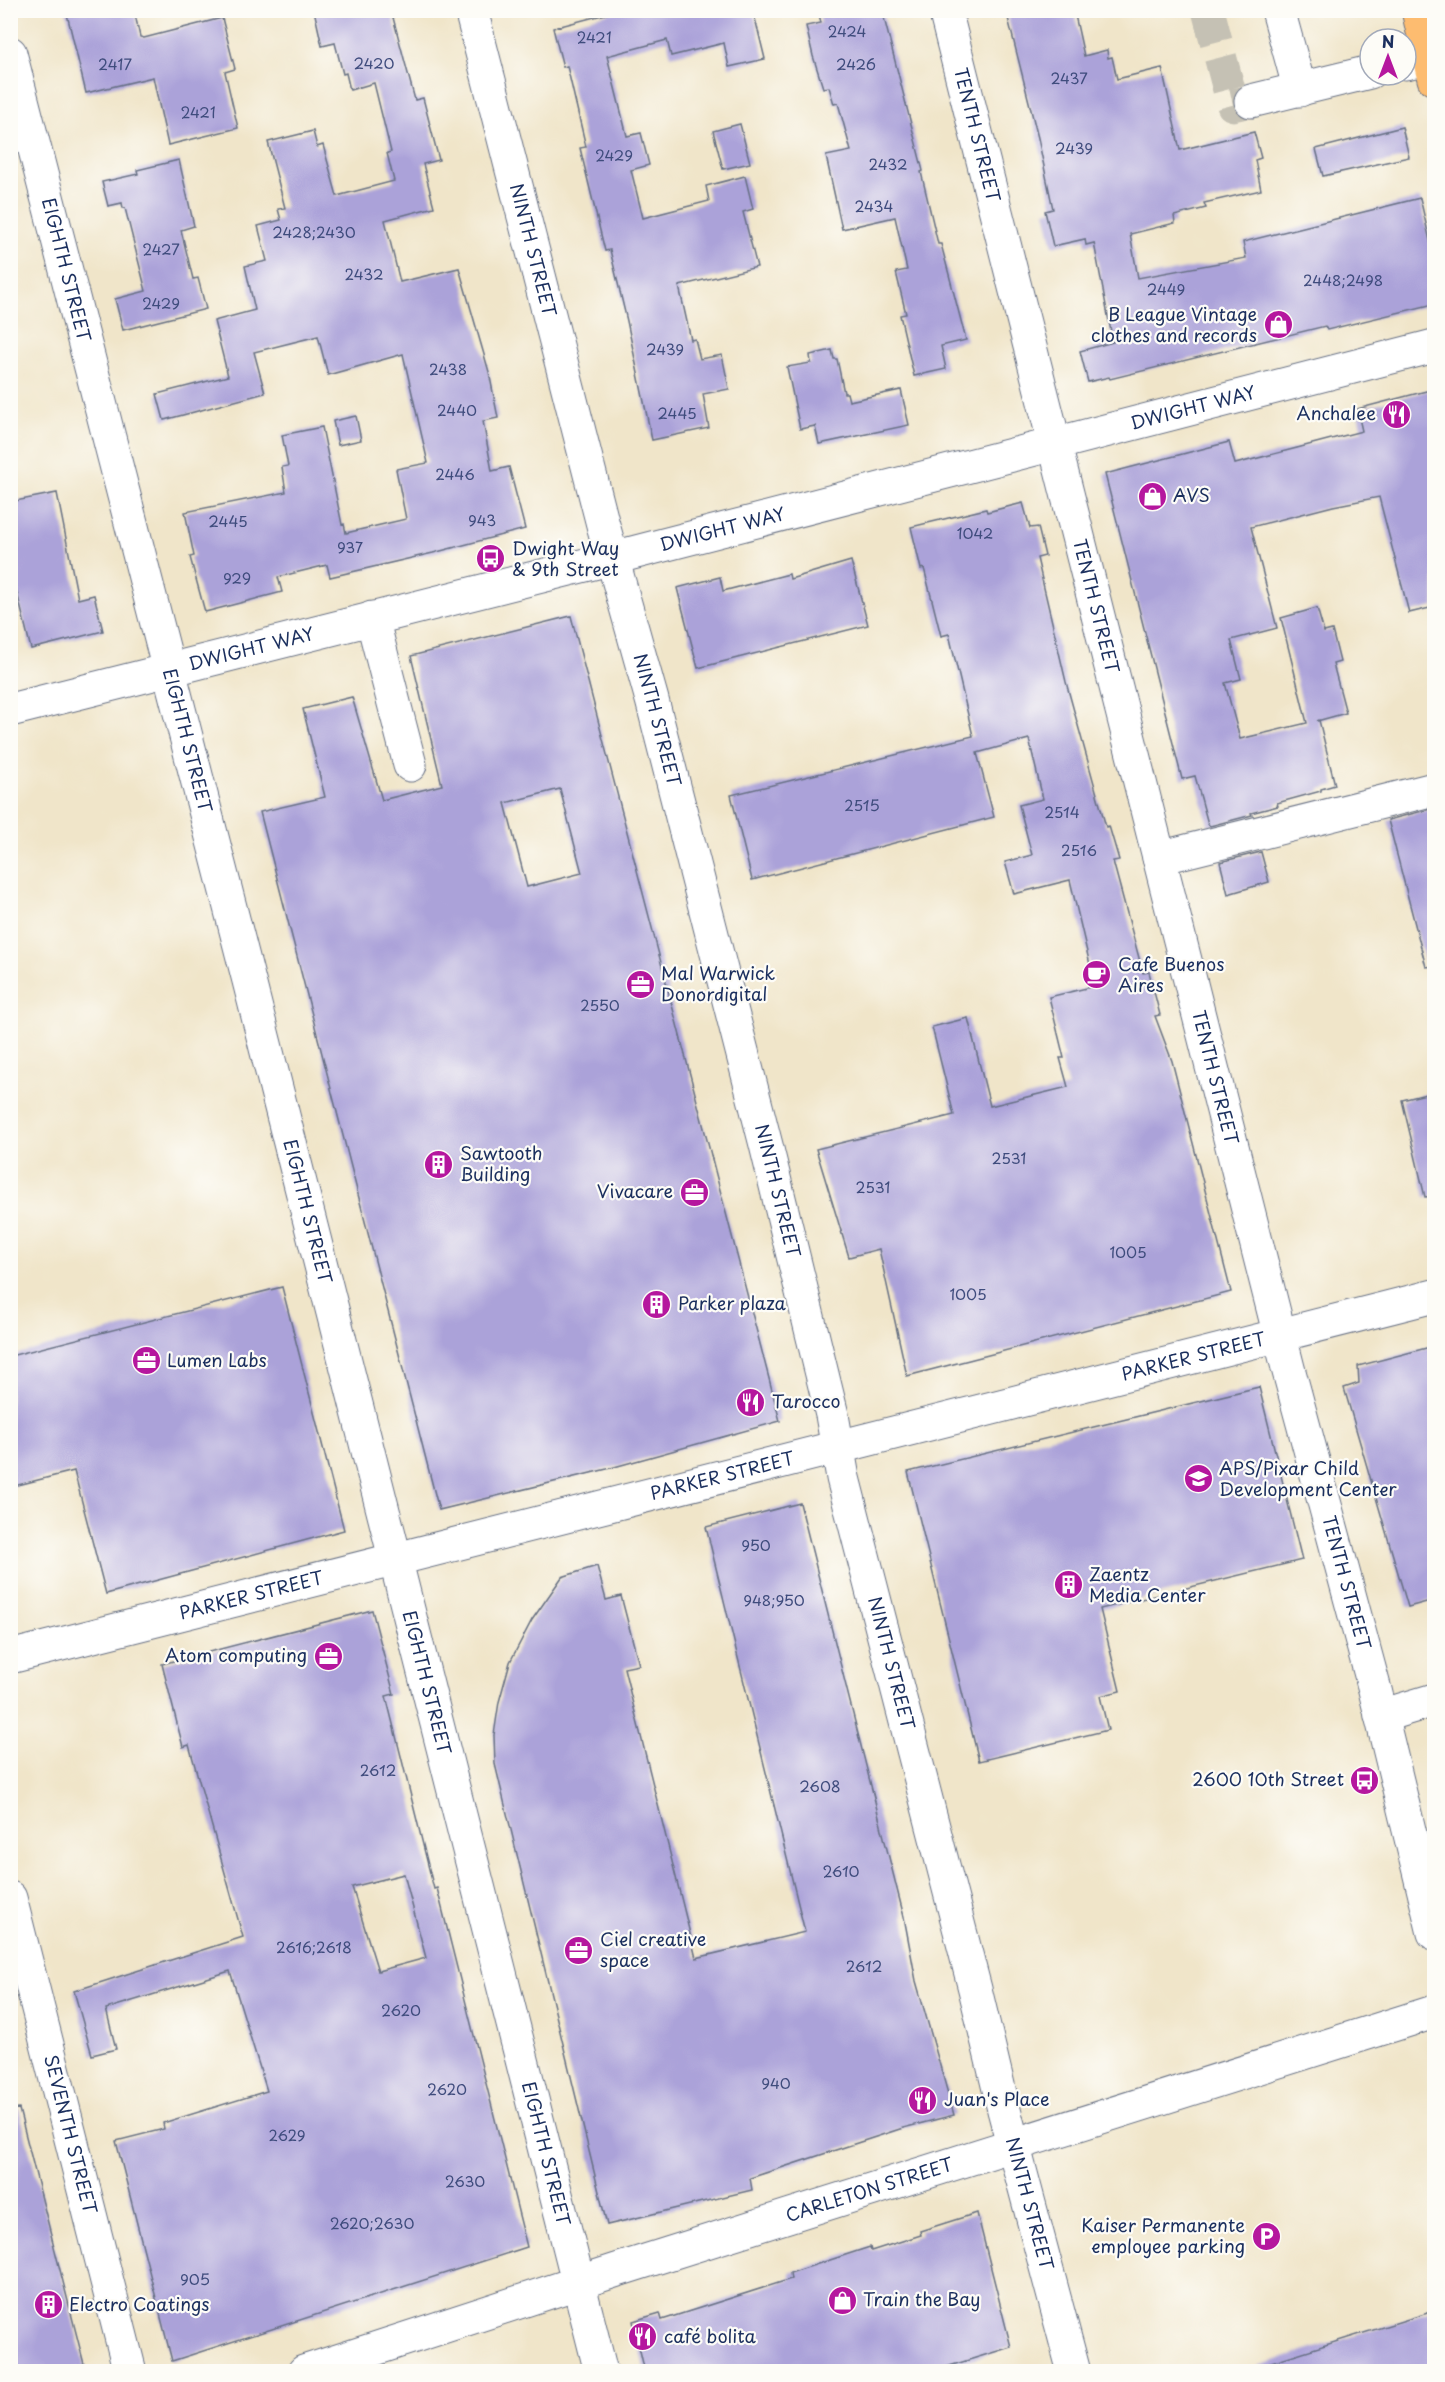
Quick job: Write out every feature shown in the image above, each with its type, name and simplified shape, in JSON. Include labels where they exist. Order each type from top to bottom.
[{"type":"main road","points":[[1418,10],[1423,67]]},
{"type":"street","name":"NINTH STREET","points":[[471,10],[766,1145],[832,1415],[846,1489],[1074,2372]]},
{"type":"street","name":"TENTH STREET","points":[[945,10],[1280,1335],[1381,1716],[1434,1933]]},
{"type":"street","points":[[1278,10],[1300,90]]},
{"type":"street","name":"EIGHTH STREET","points":[[10,53],[252,993],[601,2372]]},
{"type":"street","points":[[1251,101],[1358,75]]},
{"type":"street","name":"DWIGHT WAY","points":[[10,710],[613,558],[1434,346]]},
{"type":"street","points":[[372,618],[410,765]]},
{"type":"street","points":[[1159,858],[1434,789]]},
{"type":"street","name":"PARKER STREET","points":[[10,1657],[1434,1296]]},
{"type":"street","points":[[1381,1716],[1434,1700]]},
{"type":"street","name":"SEVENTH STREET","points":[[10,1898],[130,2372]]},
{"type":"street","name":"CARLETON STREET","points":[[304,2372],[578,2282],[1434,2012]]},
{"type":"building","points":[[66,10],[134,10],[140,37],[144,38],[222,18],[235,69],[225,72],[238,128],[168,145],[153,77],[86,93]]},
{"type":"building","points":[[314,10],[391,10],[415,100],[423,98],[439,160],[423,164],[434,207],[385,220],[400,282],[459,268],[489,372],[498,418],[483,421],[492,471],[509,467],[525,529],[330,577],[327,565],[278,577],[282,592],[205,612],[190,557],[194,556],[185,512],[286,492],[282,467],[288,466],[282,435],[322,427],[342,525],[344,524],[346,533],[406,519],[396,469],[428,463],[403,354],[328,375],[318,336],[254,352],[265,393],[164,420],[157,394],[228,376],[214,321],[255,310],[245,266],[267,261],[258,226],[281,220],[278,209],[285,208],[268,142],[313,131],[317,147],[323,145],[337,196],[394,181],[387,153],[391,152],[374,83],[350,90],[346,73],[343,74],[335,43],[322,46]]},
{"type":"building","points":[[621,10],[753,10],[765,59],[729,67],[724,43],[671,56],[667,40],[607,56],[627,136],[641,133],[649,165],[631,170],[643,218],[709,201],[706,186],[745,176],[753,209],[743,212],[757,267],[679,286],[691,340],[695,339],[700,359],[722,355],[729,389],[703,394],[709,428],[652,440],[610,250],[605,251],[580,148],[586,147],[567,66],[563,67],[553,28]]},
{"type":"building","points":[[818,10],[882,10],[923,171],[921,172],[938,244],[941,244],[966,340],[941,346],[946,369],[914,376],[900,315],[906,314],[896,272],[907,270],[895,217],[842,229],[826,156],[851,151],[838,103],[834,104],[829,87],[823,88],[813,56],[806,26],[821,23]]},
{"type":"building","points":[[1006,10],[1070,10],[1071,16],[1075,15],[1084,56],[1107,50],[1108,58],[1112,57],[1117,79],[1162,68],[1180,150],[1254,132],[1261,158],[1255,160],[1261,190],[1204,203],[1206,208],[1174,216],[1175,223],[1130,234],[1138,278],[1246,258],[1243,242],[1420,198],[1434,258],[1434,304],[1327,330],[1325,326],[1110,379],[1109,377],[1088,382],[1080,351],[1113,342],[1094,243],[1086,245],[1085,239],[1053,246],[1045,211],[1053,209]]},
{"type":"building","points":[[740,124],[750,163],[723,169],[713,131]]},
{"type":"building","points":[[1402,127],[1409,157],[1323,176],[1316,149]]},
{"type":"building","points":[[179,160],[194,226],[181,230],[193,279],[198,278],[206,309],[123,330],[115,299],[146,291],[125,208],[122,203],[108,206],[102,182],[138,174],[137,170]]},
{"type":"building","points":[[832,350],[834,359],[837,359],[844,393],[847,393],[849,401],[901,390],[909,425],[819,444],[815,426],[800,429],[787,367],[811,363],[810,355]]},
{"type":"building","points":[[1434,389],[1434,607],[1409,613],[1379,497],[1251,527],[1277,628],[1231,640],[1241,679],[1225,683],[1240,739],[1307,723],[1281,618],[1317,608],[1324,632],[1332,630],[1340,662],[1333,664],[1346,713],[1319,720],[1335,785],[1277,803],[1278,806],[1251,813],[1252,815],[1210,826],[1208,824],[1195,776],[1182,779],[1105,474],[1229,442],[1235,464],[1297,448],[1362,431],[1357,409]]},
{"type":"building","points":[[356,416],[361,440],[338,445],[333,421]]},
{"type":"building","points":[[57,493],[78,599],[94,595],[103,631],[31,649],[14,580],[10,581],[10,502]]},
{"type":"building","points":[[1023,503],[1030,528],[1038,527],[1045,556],[1037,558],[1066,682],[1106,827],[1109,826],[1119,860],[1113,861],[1143,973],[1149,972],[1160,1015],[1155,1016],[1172,1061],[1231,1292],[907,1376],[879,1249],[849,1257],[816,1149],[954,1115],[932,1027],[968,1018],[990,1106],[1068,1087],[1060,1058],[1064,1058],[1049,997],[1095,986],[1070,880],[1014,894],[1005,862],[1032,855],[1019,805],[1043,799],[1029,739],[977,753],[994,817],[752,880],[731,795],[973,736],[949,634],[941,636],[911,527],[986,509],[987,512]]},
{"type":"building","points":[[851,561],[868,625],[698,668],[677,588],[720,577],[723,591],[789,574],[790,579]]},
{"type":"building","points":[[571,616],[780,1421],[607,1469],[439,1510],[260,812],[325,797],[303,709],[352,697],[382,800],[442,785],[411,656]],"holes":[[[560,789],[582,873],[527,887],[505,803]]]},
{"type":"building","points":[[1434,808],[1434,966],[1426,967],[1388,820]]},
{"type":"building","points":[[1261,852],[1269,882],[1228,894],[1220,862]]},
{"type":"building","points":[[1434,1092],[1434,1196],[1425,1197],[1402,1100]]},
{"type":"building","points":[[282,1287],[344,1530],[106,1594],[74,1471],[10,1487],[10,1356]]},
{"type":"building","points":[[1434,1346],[1434,1600],[1408,1607],[1344,1388],[1359,1383],[1358,1366]]},
{"type":"building","name":"Zaentz Media Center","points":[[1259,1387],[1302,1560],[1100,1609],[1120,1691],[1100,1696],[1108,1730],[979,1761],[908,1472]]},
{"type":"building","points":[[800,1503],[904,1917],[916,1981],[954,2115],[903,2128],[750,2178],[752,2190],[607,2225],[495,1764],[494,1735],[499,1702],[510,1662],[532,1620],[562,1577],[597,1566],[606,1600],[621,1596],[639,1665],[624,1668],[696,1958],[805,1932],[706,1527]]},
{"type":"building","points":[[372,1610],[394,1694],[386,1696],[434,1889],[437,1888],[527,2247],[172,2361],[116,2141],[164,2129],[163,2123],[267,2091],[230,1971],[106,2009],[116,2049],[92,2055],[74,1991],[243,1937],[189,1745],[183,1747],[162,1664]],"holes":[[[404,1874],[426,1958],[378,1971],[352,1887]]]},
{"type":"building","name":"Electro Coatings","points":[[19,2109],[86,2372],[10,2372],[10,2110]]},
{"type":"building","points":[[977,2213],[1011,2347],[930,2372],[645,2372],[633,2321],[660,2313],[662,2320],[791,2279],[790,2273],[870,2247],[871,2251],[921,2235],[920,2231]]},
{"type":"building","points":[[1434,2311],[1434,2372],[1259,2372],[1258,2366]]},
{"type":"tunnel","points":[[1208,10],[1233,105],[1251,101]]},
{"type":"place","name":"B League Vintage clothes and records","points":[[1278,325]]},
{"type":"place","name":"Anchalee","points":[[1397,414]]},
{"type":"place","name":"AVS","points":[[1152,496]]},
{"type":"place","name":"Dwight Way & 9th Street","points":[[491,559]]},
{"type":"place","name":"Cafe Buenos Aires","points":[[1097,975]]},
{"type":"place","name":"Mal Warwick Donordigital","points":[[640,984]]},
{"type":"place","name":"Sawtooth Building","points":[[439,1164]]},
{"type":"place","name":"Vivacare","points":[[694,1192]]},
{"type":"place","name":"Parker plaza","points":[[657,1304]]},
{"type":"place","name":"Lumen Labs","points":[[146,1361]]},
{"type":"place","name":"Tarocco","points":[[751,1402]]},
{"type":"place","name":"APS/Pixar Child Development Center","points":[[1198,1479]]},
{"type":"place","name":"Zaentz Media Center","points":[[1068,1585]]},
{"type":"place","name":"Atom computing","points":[[328,1656]]},
{"type":"place","name":"2600 10th Street","points":[[1365,1780]]},
{"type":"place","name":"Ciel creative space","points":[[579,1950]]},
{"type":"place","name":"Juan's Place","points":[[923,2100]]},
{"type":"place","name":"Kaiser Permanente employee parking","points":[[1266,2236]]},
{"type":"place","name":"Train the Bay","points":[[842,2300]]},
{"type":"place","name":"Electro Coatings","points":[[48,2305]]},
{"type":"place","name":"café bolita","points":[[643,2337]]}]
